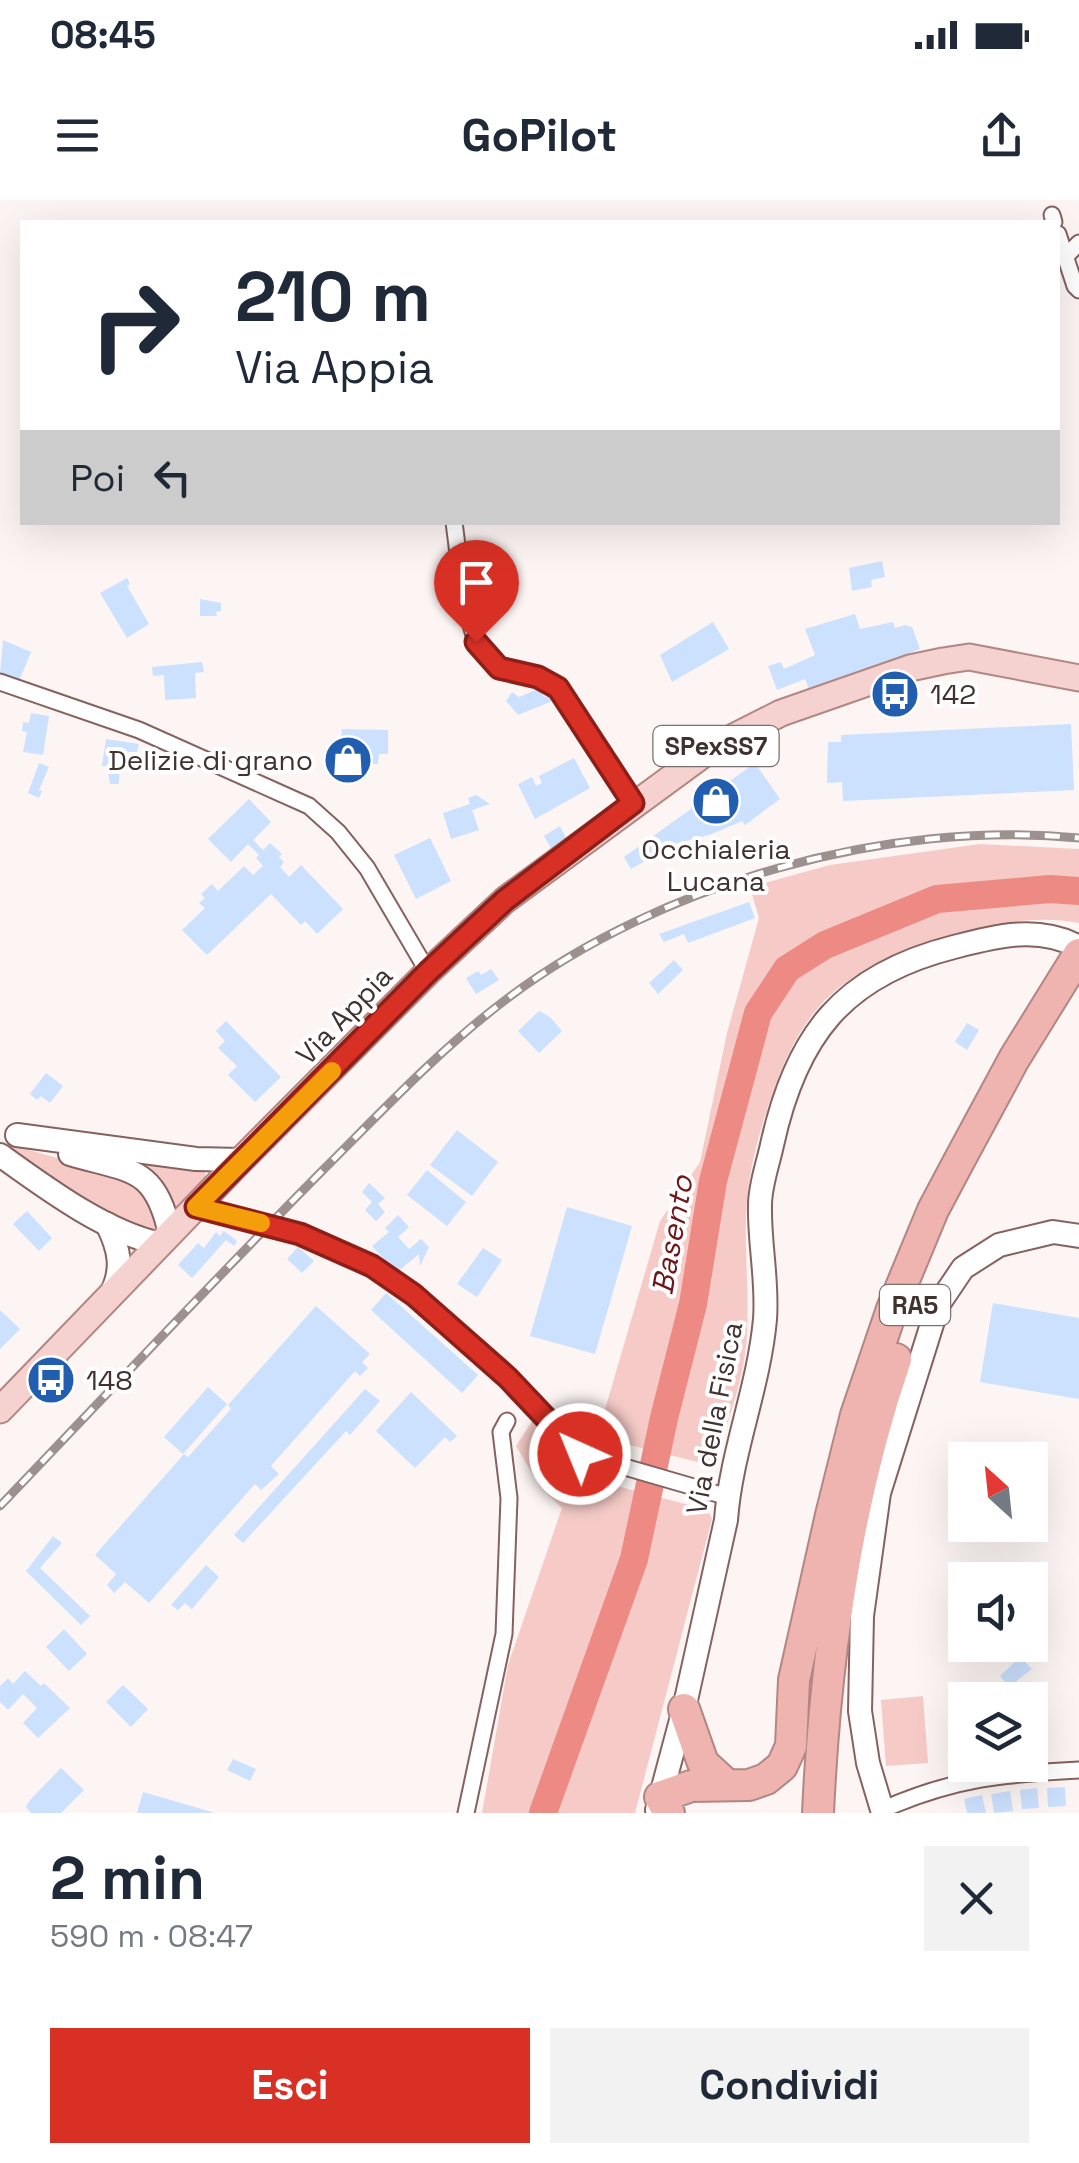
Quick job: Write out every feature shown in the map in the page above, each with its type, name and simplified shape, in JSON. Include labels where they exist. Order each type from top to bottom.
[{"type":"highway","name":"RA5","points":[[801,1813],[806,1702],[818,1581],[856,1415],[898,1293],[933,1210],[1014,1058],[1076,965]]},
{"type":"highway","name":"RA5","points":[[818,1813],[830,1653],[859,1496],[889,1380],[927,1269],[975,1161],[1076,965]]},
{"type":"highway","points":[[662,1808],[691,1786],[749,1785],[766,1779],[782,1766],[791,1746],[794,1680],[818,1581]]},
{"type":"highway","points":[[830,1653],[838,1672],[834,1813]]},
{"type":"highway","points":[[684,1709],[703,1763],[726,1784]]},
{"type":"main road","name":"Via Appia","points":[[0,1410],[240,1160],[505,900],[712,748],[781,713],[910,668],[970,657],[1076,673]]},
{"type":"street","points":[[1060,242],[1079,290]]},
{"type":"street","points":[[1064,258],[1079,243]]},
{"type":"street","points":[[454,525],[464,601],[476,642],[499,668],[538,677],[558,688],[633,803]]},
{"type":"street","points":[[0,682],[139,730],[309,806],[338,832],[367,868],[428,972]]},
{"type":"street","name":"Via della Fisica","points":[[662,1808],[750,1406],[765,1317],[760,1202],[782,1102],[802,1051],[849,994],[914,957],[1012,933],[1060,937],[1076,965]]},
{"type":"street","points":[[8,1133],[196,1160],[240,1160]]},
{"type":"street","points":[[0,1155],[107,1224],[140,1240],[165,1239],[165,1209],[145,1178],[8,1133]]},
{"type":"street","points":[[196,1207],[300,1234],[372,1266],[414,1295],[508,1378],[580,1454],[728,1497]]},
{"type":"street","points":[[107,1224],[117,1246],[120,1268],[108,1298]]},
{"type":"street","points":[[1079,1236],[1053,1232],[1000,1245],[963,1268],[938,1305],[879,1493],[862,1616],[860,1712],[868,1763],[884,1812],[927,1790],[994,1774],[1079,1770]]},
{"type":"street","points":[[466,1813],[504,1634],[508,1498],[501,1432],[507,1422]]},
{"type":"shaded area","points":[[980,844],[1079,849],[1079,923],[1022,921],[968,933],[870,968],[827,998],[810,1018],[782,1068],[757,1144],[747,1203],[746,1350],[714,1466],[597,1437],[660,1221],[700,1162],[727,1033],[759,918],[750,887],[830,865]]},
{"type":"shaded area","points":[[4,1143],[139,1181],[160,1229],[145,1229],[104,1212],[0,1146]]},
{"type":"shaded area","points":[[82,1147],[203,1169],[207,1178],[176,1215],[161,1186],[140,1168]]},
{"type":"shaded area","points":[[534,1418],[577,1469],[598,1481],[708,1510],[712,1519],[635,1813],[482,1813],[508,1665],[562,1508],[540,1487],[516,1446]]},
{"type":"shaded area","points":[[923,1696],[928,1763],[886,1766],[881,1700]]},
{"type":"building","points":[[882,561],[885,577],[871,580],[872,587],[852,591],[849,568]]},
{"type":"building","points":[[127,578],[127,586],[149,624],[127,638],[100,593]]},
{"type":"building","points":[[200,599],[221,603],[221,611],[216,612],[217,616],[200,616]]},
{"type":"building","points":[[855,614],[860,629],[893,622],[895,628],[912,627],[920,649],[811,694],[805,679],[777,690],[768,666],[781,662],[784,669],[815,655],[805,629]]},
{"type":"building","points":[[713,622],[729,649],[672,682],[660,655]]},
{"type":"building","points":[[3,640],[31,652],[19,681],[0,673]]},
{"type":"building","points":[[202,662],[204,672],[195,673],[196,698],[165,700],[164,675],[153,676],[152,667]]},
{"type":"building","points":[[540,688],[544,697],[552,693],[555,700],[518,715],[506,701],[512,692],[519,697]]},
{"type":"building","points":[[31,713],[49,716],[43,755],[23,752],[27,732],[22,731],[23,722],[29,723]]},
{"type":"building","points":[[1071,724],[1074,790],[843,801],[842,782],[827,783],[828,742],[841,742],[841,735]]},
{"type":"building","points":[[342,729],[388,730],[388,754],[379,754],[378,764],[337,764],[337,738],[341,738]]},
{"type":"building","points":[[106,739],[139,744],[137,752],[120,752],[119,784],[110,784],[107,766],[102,766]]},
{"type":"building","points":[[574,758],[590,788],[535,819],[518,784],[532,777],[536,786],[542,783],[539,776]]},
{"type":"building","points":[[39,763],[49,767],[39,798],[28,793]]},
{"type":"building","points":[[755,763],[780,799],[745,825],[742,821],[672,845],[631,869],[624,857]]},
{"type":"building","points":[[476,795],[490,804],[472,810],[479,830],[451,839],[443,813],[470,804],[468,798]]},
{"type":"building","points":[[249,799],[271,822],[253,840],[263,850],[270,843],[282,854],[279,857],[284,862],[280,867],[289,877],[301,865],[343,909],[317,934],[305,921],[301,925],[271,894],[207,955],[182,930],[205,908],[199,903],[205,898],[201,894],[212,884],[218,891],[244,866],[253,875],[263,866],[248,844],[231,862],[208,839]]},
{"type":"building","points":[[560,826],[567,840],[553,851],[544,836]]},
{"type":"building","points":[[430,838],[451,881],[416,899],[394,855]]},
{"type":"building","points":[[749,902],[755,918],[688,943],[684,934],[664,942],[659,934]]},
{"type":"building","points":[[674,960],[683,970],[658,994],[649,983]]},
{"type":"building","points":[[491,969],[499,980],[476,994],[466,978]]},
{"type":"building","points":[[539,1011],[562,1031],[539,1053],[518,1031]]},
{"type":"building","points":[[226,1021],[281,1077],[255,1102],[228,1075],[237,1066],[218,1048],[225,1041],[216,1031]]},
{"type":"building","points":[[967,1023],[979,1030],[967,1050],[955,1042]]},
{"type":"building","points":[[46,1073],[63,1086],[50,1103],[30,1094]]},
{"type":"building","points":[[457,1130],[498,1162],[472,1196],[430,1165]]},
{"type":"building","points":[[427,1170],[466,1202],[447,1226],[407,1195]]},
{"type":"building","points":[[369,1183],[385,1198],[378,1204],[385,1212],[376,1221],[365,1210],[372,1202],[362,1192]]},
{"type":"building","points":[[567,1207],[632,1226],[595,1354],[530,1336]]},
{"type":"building","points":[[27,1211],[52,1238],[39,1251],[13,1224]]},
{"type":"building","points":[[398,1215],[409,1227],[398,1237],[409,1249],[421,1239],[429,1247],[420,1266],[419,1254],[396,1273],[372,1246],[389,1232],[385,1228]]},
{"type":"building","points":[[224,1231],[237,1241],[234,1246],[226,1240],[192,1278],[178,1265],[198,1243],[204,1248],[216,1232],[220,1236]]},
{"type":"building","points":[[298,1247],[314,1261],[302,1273],[287,1259]]},
{"type":"building","points":[[483,1248],[502,1260],[477,1297],[457,1284]]},
{"type":"building","points":[[386,1293],[478,1375],[462,1393],[371,1310]]},
{"type":"building","points":[[993,1303],[1079,1318],[1079,1399],[980,1382]]},
{"type":"building","points":[[316,1306],[370,1354],[362,1362],[368,1368],[360,1376],[355,1371],[271,1466],[279,1474],[261,1490],[255,1484],[149,1603],[125,1582],[114,1593],[107,1585],[116,1574],[95,1555],[184,1454],[188,1457],[231,1409],[228,1405]]},
{"type":"building","points":[[0,1310],[20,1329],[0,1349]]},
{"type":"building","points":[[208,1387],[227,1404],[183,1454],[164,1437]]},
{"type":"building","points":[[365,1389],[380,1401],[350,1435],[346,1431],[243,1543],[234,1535]]},
{"type":"building","points":[[411,1392],[457,1436],[450,1442],[445,1437],[415,1468],[376,1431]]},
{"type":"building","points":[[53,1536],[62,1543],[40,1568],[90,1616],[81,1625],[26,1571]]},
{"type":"building","points":[[206,1565],[219,1577],[192,1609],[185,1603],[178,1610],[171,1605]]},
{"type":"building","points":[[64,1629],[87,1654],[69,1671],[46,1647]]},
{"type":"building","points":[[1015,1662],[1025,1662],[1032,1669],[1015,1682],[1005,1682],[1000,1676]]},
{"type":"building","points":[[25,1671],[70,1708],[38,1738],[23,1723],[37,1708],[23,1694],[8,1710],[0,1702],[0,1686],[8,1678],[13,1684]]},
{"type":"building","points":[[123,1685],[148,1709],[131,1727],[106,1702]]},
{"type":"building","points":[[233,1759],[256,1769],[250,1781],[227,1770]]},
{"type":"building","points":[[61,1768],[84,1790],[61,1813],[31,1813],[26,1807],[30,1800]]},
{"type":"building","points":[[1065,1787],[1066,1806],[1048,1807],[1047,1788]]},
{"type":"building","points":[[1037,1788],[1039,1808],[1022,1809],[1020,1790]]},
{"type":"building","points":[[1010,1791],[1013,1811],[994,1813],[991,1794]]},
{"type":"building","points":[[143,1792],[212,1812],[212,1813],[137,1813]]},
{"type":"building","points":[[982,1795],[986,1813],[967,1813],[964,1799]]},
{"type":"waterway","name":"Basento","points":[[543,1813],[634,1559],[693,1304],[713,1181],[758,1013],[787,969],[825,945],[937,899],[1050,889],[1079,891]]},
{"type":"railway","points":[[0,1506],[414,1080],[483,1017],[569,957],[635,922],[706,892],[780,868],[855,850],[931,839],[1006,835],[1079,838]]},
{"type":"slow traffic","points":[[261,1223],[196,1207],[332,1071]]},
{"type":"place","name":"142","points":[[895,694]]},
{"type":"place","name":"Delizie di grano","points":[[348,760]]},
{"type":"place","name":"Occhialeria Lucana","points":[[716,801]]},
{"type":"place","name":"148","points":[[51,1380]]},
{"type":"route","points":[[476,642],[499,668],[538,677],[558,688],[633,803],[505,900],[428,972],[196,1207],[300,1234],[372,1266],[414,1295],[508,1378],[580,1454]]}]
